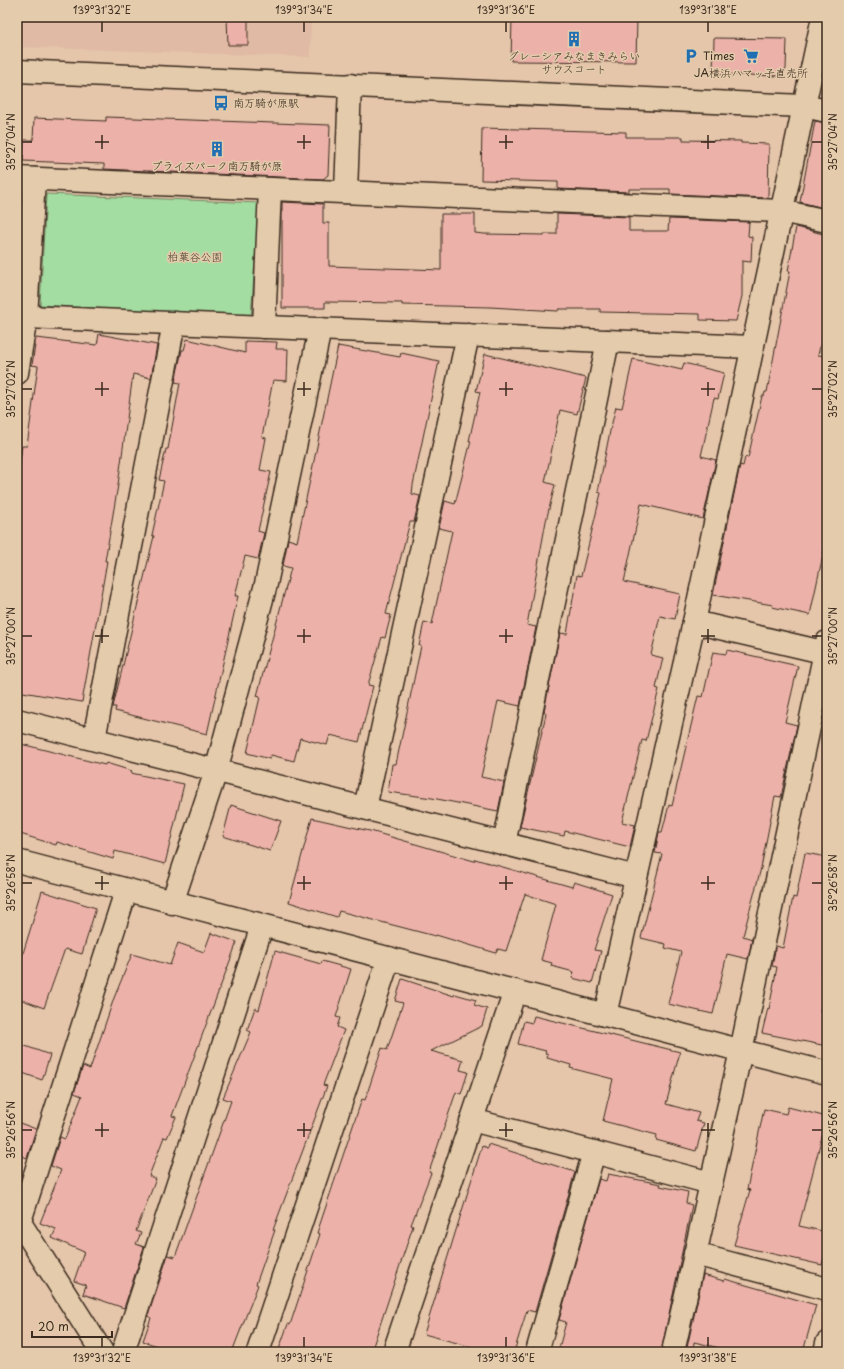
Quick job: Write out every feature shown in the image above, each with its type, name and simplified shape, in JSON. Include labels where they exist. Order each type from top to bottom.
[{"type":"street","points":[[605,1015],[694,622],[823,17]]},
{"type":"street","points":[[17,71],[804,106],[827,111]]},
{"type":"street","points":[[346,192],[350,85]]},
{"type":"street","points":[[17,373],[26,317],[26,178],[781,211],[827,221]]},
{"type":"street","points":[[264,327],[270,189]]},
{"type":"street","points":[[26,317],[752,347]]},
{"type":"street","points":[[94,740],[174,323]]},
{"type":"street","points":[[172,903],[216,771],[266,584],[320,329]]},
{"type":"street","points":[[365,808],[468,335]]},
{"type":"street","points":[[504,844],[608,341]]},
{"type":"street","points":[[674,1352],[741,1051],[826,649],[694,622]]},
{"type":"street","points":[[17,720],[636,877]]},
{"type":"street","points":[[17,861],[126,891],[827,1073]]},
{"type":"street","points":[[102,1352],[18,1220],[126,891]]},
{"type":"street","points":[[123,1352],[262,926]]},
{"type":"street","points":[[258,1352],[388,958]]},
{"type":"street","points":[[394,1352],[515,991]]},
{"type":"street","points":[[472,1120],[711,1183]]},
{"type":"street","points":[[537,1352],[594,1152]]},
{"type":"street","points":[[695,1254],[827,1289]]},
{"type":"street","points":[[825,1352],[827,1343]]},
{"type":"shaded area","points":[[17,17],[311,17],[310,57],[17,47]]},
{"type":"green space","name":"柏葉谷公園","points":[[46,194],[259,203],[251,317],[40,305]]},
{"type":"building","points":[[227,17],[248,17],[248,45],[228,45]]},
{"type":"building","name":"グレーシアみなまきみらい サウスコート","points":[[512,17],[637,17],[636,62],[511,61]]},
{"type":"building","points":[[714,38],[787,39],[786,69],[780,76],[713,74]]},
{"type":"building","name":"プライズパーク南万騎が原","points":[[106,117],[330,125],[328,175],[323,179],[104,169],[104,164],[23,161],[24,140],[33,140],[34,118],[106,121]]},
{"type":"building","points":[[815,121],[827,123],[827,195],[824,208],[800,202]]},
{"type":"building","points":[[482,128],[626,132],[626,137],[683,137],[683,140],[741,141],[741,143],[769,144],[768,198],[670,194],[670,189],[629,189],[629,192],[558,189],[558,182],[481,180]]},
{"type":"building","points":[[282,202],[323,204],[323,223],[329,223],[329,266],[441,270],[441,214],[475,214],[475,233],[484,234],[557,234],[557,214],[629,217],[629,231],[668,231],[669,219],[749,222],[748,236],[752,237],[751,262],[742,261],[742,296],[736,321],[700,320],[700,314],[600,312],[600,309],[559,309],[558,311],[490,307],[402,305],[402,303],[325,302],[325,308],[282,308]]},
{"type":"building","points":[[796,227],[827,235],[827,318],[818,355],[827,356],[827,536],[810,615],[772,607],[773,605],[713,595],[740,465],[743,466],[745,457],[748,458],[762,396],[764,396],[765,392],[767,392],[790,271],[788,271]]},
{"type":"building","points":[[99,334],[157,345],[151,378],[133,374],[118,485],[105,561],[107,561],[82,702],[17,691],[17,487],[22,446],[27,446],[38,366],[32,365],[36,338],[97,345]]},
{"type":"building","points":[[187,339],[245,353],[245,341],[277,342],[276,349],[288,349],[287,381],[273,380],[262,437],[266,438],[260,470],[271,472],[258,531],[264,533],[258,559],[245,556],[235,596],[238,596],[207,734],[115,711],[116,707],[113,707],[154,536],[152,535],[164,481],[159,480],[166,449],[168,449],[180,383],[175,382],[182,350],[184,350]]},
{"type":"building","points":[[338,346],[400,357],[401,353],[439,361],[413,485],[412,494],[420,496],[414,522],[410,522],[386,614],[391,615],[385,638],[382,637],[368,685],[373,686],[359,742],[330,735],[327,745],[300,738],[294,761],[271,755],[270,759],[247,753],[260,697],[257,696],[291,568],[283,566],[288,539],[297,542]]},
{"type":"building","points":[[485,354],[586,378],[577,414],[560,410],[545,482],[555,485],[546,521],[527,625],[536,627],[520,706],[498,701],[481,777],[504,782],[498,811],[432,798],[388,792],[392,764],[396,764],[421,646],[419,646],[424,622],[432,624],[452,531],[439,528],[445,501],[455,504],[471,441],[469,441],[480,392],[476,391]]},
{"type":"building","points":[[633,359],[682,370],[684,363],[724,373],[718,399],[714,398],[701,456],[716,460],[703,519],[641,504],[624,582],[680,594],[675,619],[660,616],[651,655],[663,658],[656,688],[659,689],[646,741],[642,740],[622,822],[635,825],[630,847],[565,831],[564,836],[520,827],[546,714],[544,711],[560,633],[567,634],[577,575],[581,576],[601,493],[598,492],[610,431],[616,407],[622,408]]},
{"type":"building","points":[[727,650],[798,666],[785,722],[797,725],[781,797],[775,796],[761,868],[743,936],[752,939],[748,959],[727,954],[713,1014],[668,1004],[681,952],[665,948],[666,944],[641,938],[662,854],[655,853],[659,832],[662,832],[669,805],[672,806],[698,696],[703,697],[713,652],[726,654]]},
{"type":"building","points":[[17,743],[105,765],[106,763],[132,771],[131,773],[184,784],[165,864],[115,851],[113,859],[57,842],[56,845],[17,833]]},
{"type":"building","points":[[231,805],[281,821],[270,851],[223,836]]},
{"type":"building","points":[[312,818],[374,832],[572,887],[574,882],[612,894],[594,950],[601,951],[592,983],[572,978],[574,972],[551,966],[552,963],[541,960],[556,904],[525,894],[506,951],[498,949],[496,953],[436,935],[435,936],[339,911],[337,917],[289,902]]},
{"type":"building","points":[[805,853],[827,857],[827,945],[821,975],[827,976],[820,1011],[827,1013],[827,1046],[762,1033],[768,1008],[769,1009],[777,967],[772,966],[776,946],[783,948],[793,897],[796,898]]},
{"type":"building","points":[[42,891],[96,908],[82,954],[65,949],[44,1008],[17,998],[17,973]]},
{"type":"building","points":[[211,933],[237,942],[172,1116],[176,1117],[167,1138],[164,1137],[149,1176],[156,1179],[136,1231],[141,1233],[136,1244],[144,1247],[124,1308],[83,1294],[86,1285],[74,1281],[84,1252],[52,1238],[56,1229],[40,1223],[61,1170],[51,1166],[60,1137],[65,1139],[82,1096],[74,1093],[83,1066],[90,1069],[114,998],[132,954],[170,965],[178,943],[204,952]]},
{"type":"building","points":[[275,951],[321,964],[322,961],[351,969],[336,1017],[340,1018],[337,1027],[344,1030],[323,1085],[327,1086],[273,1230],[275,1230],[256,1284],[258,1285],[232,1352],[174,1352],[143,1341],[151,1318],[148,1316],[168,1255],[175,1257],[231,1101],[223,1098],[251,1032],[247,1030],[255,1008],[259,1010]]},
{"type":"building","points":[[402,979],[454,996],[455,994],[476,1000],[474,1005],[487,1009],[482,1026],[431,1051],[463,1060],[460,1070],[468,1072],[461,1094],[456,1092],[429,1172],[431,1173],[411,1225],[413,1226],[371,1352],[278,1352],[288,1324],[290,1325],[320,1234],[317,1233],[362,1099],[365,1100],[382,1048],[387,1050],[403,1003],[395,1001]]},
{"type":"building","points":[[534,1016],[680,1052],[666,1104],[699,1113],[696,1121],[704,1123],[696,1151],[656,1140],[657,1135],[603,1121],[613,1079],[570,1068],[571,1065],[547,1058],[548,1054],[545,1053],[546,1051],[518,1044],[524,1021],[532,1023]]},
{"type":"building","points":[[17,1043],[50,1055],[42,1080],[17,1071]]},
{"type":"building","points":[[788,1107],[827,1117],[799,1226],[827,1232],[827,1244],[822,1265],[734,1245],[750,1190],[747,1189],[764,1109],[786,1114]]},
{"type":"building","points":[[17,1122],[36,1129],[27,1158],[17,1154]]},
{"type":"building","points":[[488,1144],[575,1172],[535,1312],[527,1310],[514,1352],[490,1352],[424,1334],[482,1146],[487,1148]]},
{"type":"building","points":[[608,1174],[661,1184],[660,1186],[688,1192],[686,1203],[692,1205],[661,1352],[558,1352],[566,1322],[559,1320],[599,1179],[606,1181]]},
{"type":"building","points":[[703,1275],[724,1281],[725,1279],[816,1305],[803,1352],[737,1352],[694,1342],[693,1352],[686,1352]]},
{"type":"place","name":"グレーシアみなまきみらい サウスコート","points":[[574,39]]},
{"type":"place","name":"Times","points":[[691,56]]},
{"type":"place","name":"JA横浜ハマッ子直売所","points":[[751,56]]},
{"type":"place","name":"南万騎が原駅","points":[[221,103]]},
{"type":"place","name":"プライズパーク南万騎が原","points":[[217,149]]}]
